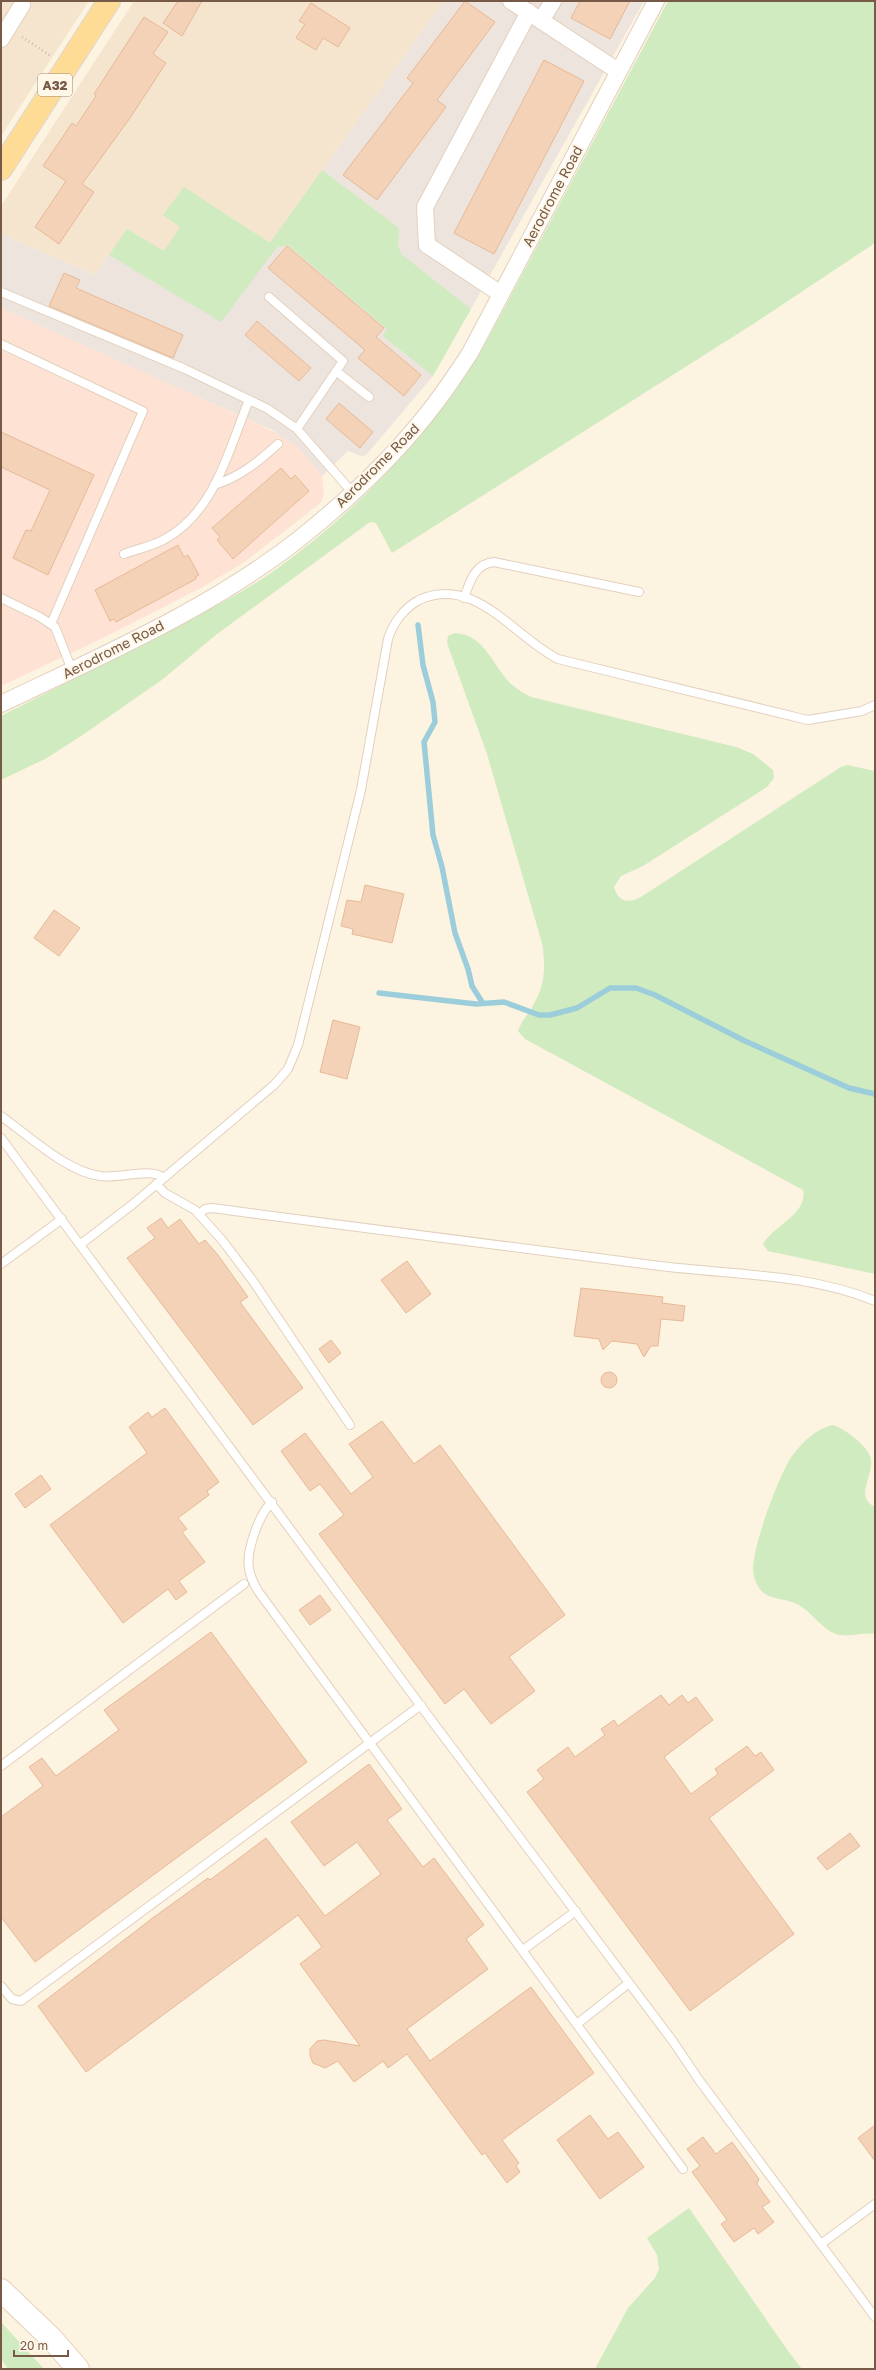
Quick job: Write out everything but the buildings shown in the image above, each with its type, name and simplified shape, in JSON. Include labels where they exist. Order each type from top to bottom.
[{"type":"main road","name":"A32","points":[[1,169],[109,1]]},
{"type":"street","points":[[511,1],[618,71]]},
{"type":"street","points":[[501,294],[427,245],[425,207],[535,16],[553,1]]},
{"type":"street","name":"Aerodrome Road","points":[[1,704],[174,619],[241,580],[299,539],[395,451],[435,405],[470,353],[656,1]]},
{"type":"street","points":[[5,33],[22,4]]},
{"type":"street","points":[[1,2290],[52,2339],[78,2369]]},
{"type":"lane","points":[[1,292],[185,369],[268,409],[297,429],[352,492]]},
{"type":"lane","points":[[269,297],[343,361],[297,429]]},
{"type":"lane","points":[[1,344],[142,411],[51,624]]},
{"type":"lane","points":[[336,371],[369,396]]},
{"type":"lane","points":[[124,554],[165,539],[202,508],[214,485],[249,400]]},
{"type":"lane","points":[[214,485],[234,479],[254,466],[278,444]]},
{"type":"lane","points":[[464,598],[474,574],[485,564],[494,562],[639,592]]},
{"type":"lane","points":[[81,1244],[156,1184],[274,1085],[291,1063],[302,1032],[361,790],[389,634],[402,613],[421,599],[447,595],[464,598],[495,612],[547,653],[563,661],[808,720],[862,711],[875,705]]},
{"type":"lane","points":[[1,598],[40,616],[55,627],[72,670]]},
{"type":"lane","points":[[1,1116],[57,1156],[86,1172],[111,1177],[154,1173],[163,1178]]},
{"type":"lane","points":[[1,1138],[421,1705],[630,1983],[875,2317]]},
{"type":"lane","points":[[156,1184],[165,1192],[199,1214],[253,1281],[350,1425]]},
{"type":"lane","points":[[199,1214],[212,1208],[673,1268],[793,1279],[843,1289],[875,1302]]},
{"type":"lane","points":[[1,1264],[62,1219]]},
{"type":"lane","points":[[272,1502],[264,1511],[249,1556],[249,1567],[254,1584],[369,1743],[684,2168]]},
{"type":"lane","points":[[1,1766],[244,1584]]},
{"type":"lane","points":[[1,1986],[12,2000],[21,2001],[421,1705]]},
{"type":"lane","points":[[523,1950],[576,1911]]},
{"type":"lane","points":[[577,2024],[630,1983]]},
{"type":"lane","points":[[821,2244],[875,2204]]},
{"type":"path","points":[[5,33],[67,66]]},
{"type":"shaded area","points":[[1,1],[89,1],[1,136]]},
{"type":"shaded area","points":[[134,1],[444,1],[216,318],[109,255],[95,275],[1,234],[1,206]]},
{"type":"shaded area","points":[[444,1],[644,1],[471,309],[454,316],[433,376],[366,455],[361,456],[348,451],[322,476],[297,446],[272,430],[1,308],[1,234],[95,275],[109,255],[216,318]]},
{"type":"shaded area","points":[[1,308],[165,381],[287,438],[297,446],[322,476],[324,494],[321,502],[313,509],[243,563],[201,588],[99,640],[1,686]]},
{"type":"green space","points":[[668,1],[875,1],[875,243],[761,319],[392,553],[376,523],[370,522],[217,634],[163,679],[47,758],[1,780],[1,716],[216,606],[248,588],[278,568],[338,520],[392,467],[417,439],[441,409],[484,346]]},
{"type":"green space","points":[[322,170],[399,228],[398,246],[401,254],[471,309],[433,376],[383,336],[387,329],[288,245],[278,247],[274,251],[221,322],[109,255],[127,229],[164,251],[180,227],[163,215],[184,187],[270,243]]},
{"type":"green space","points":[[455,633],[465,635],[480,644],[508,681],[531,697],[736,747],[753,754],[773,770],[774,778],[767,787],[643,866],[621,876],[614,887],[618,896],[624,900],[628,901],[641,897],[841,767],[847,765],[875,771],[875,1274],[768,1251],[763,1244],[768,1237],[795,1213],[803,1198],[803,1190],[525,1039],[518,1031],[522,1022],[536,1001],[542,985],[544,961],[542,943],[487,754],[447,643],[448,636]]},
{"type":"green space","points":[[832,1425],[843,1429],[855,1438],[866,1449],[871,1460],[870,1473],[865,1492],[869,1503],[875,1507],[875,1634],[840,1635],[831,1632],[797,1604],[771,1597],[762,1592],[755,1581],[753,1568],[754,1557],[762,1527],[786,1466],[792,1456],[809,1437],[814,1433]]},
{"type":"green space","points":[[689,2208],[802,2369],[595,2369],[628,2308],[655,2278],[659,2269],[657,2255],[647,2238]]},
{"type":"green space","points":[[1,2322],[44,2369],[8,2369],[1,2359]]},
{"type":"waterway","points":[[418,625],[423,665],[433,702],[435,722],[424,742],[433,835],[442,867],[455,933],[468,969],[472,986],[482,1002]]},
{"type":"waterway","points":[[379,993],[476,1004],[504,1002],[539,1015],[550,1015],[577,1008],[610,988],[636,988],[655,995],[745,1041],[849,1088],[875,1094]]}]
